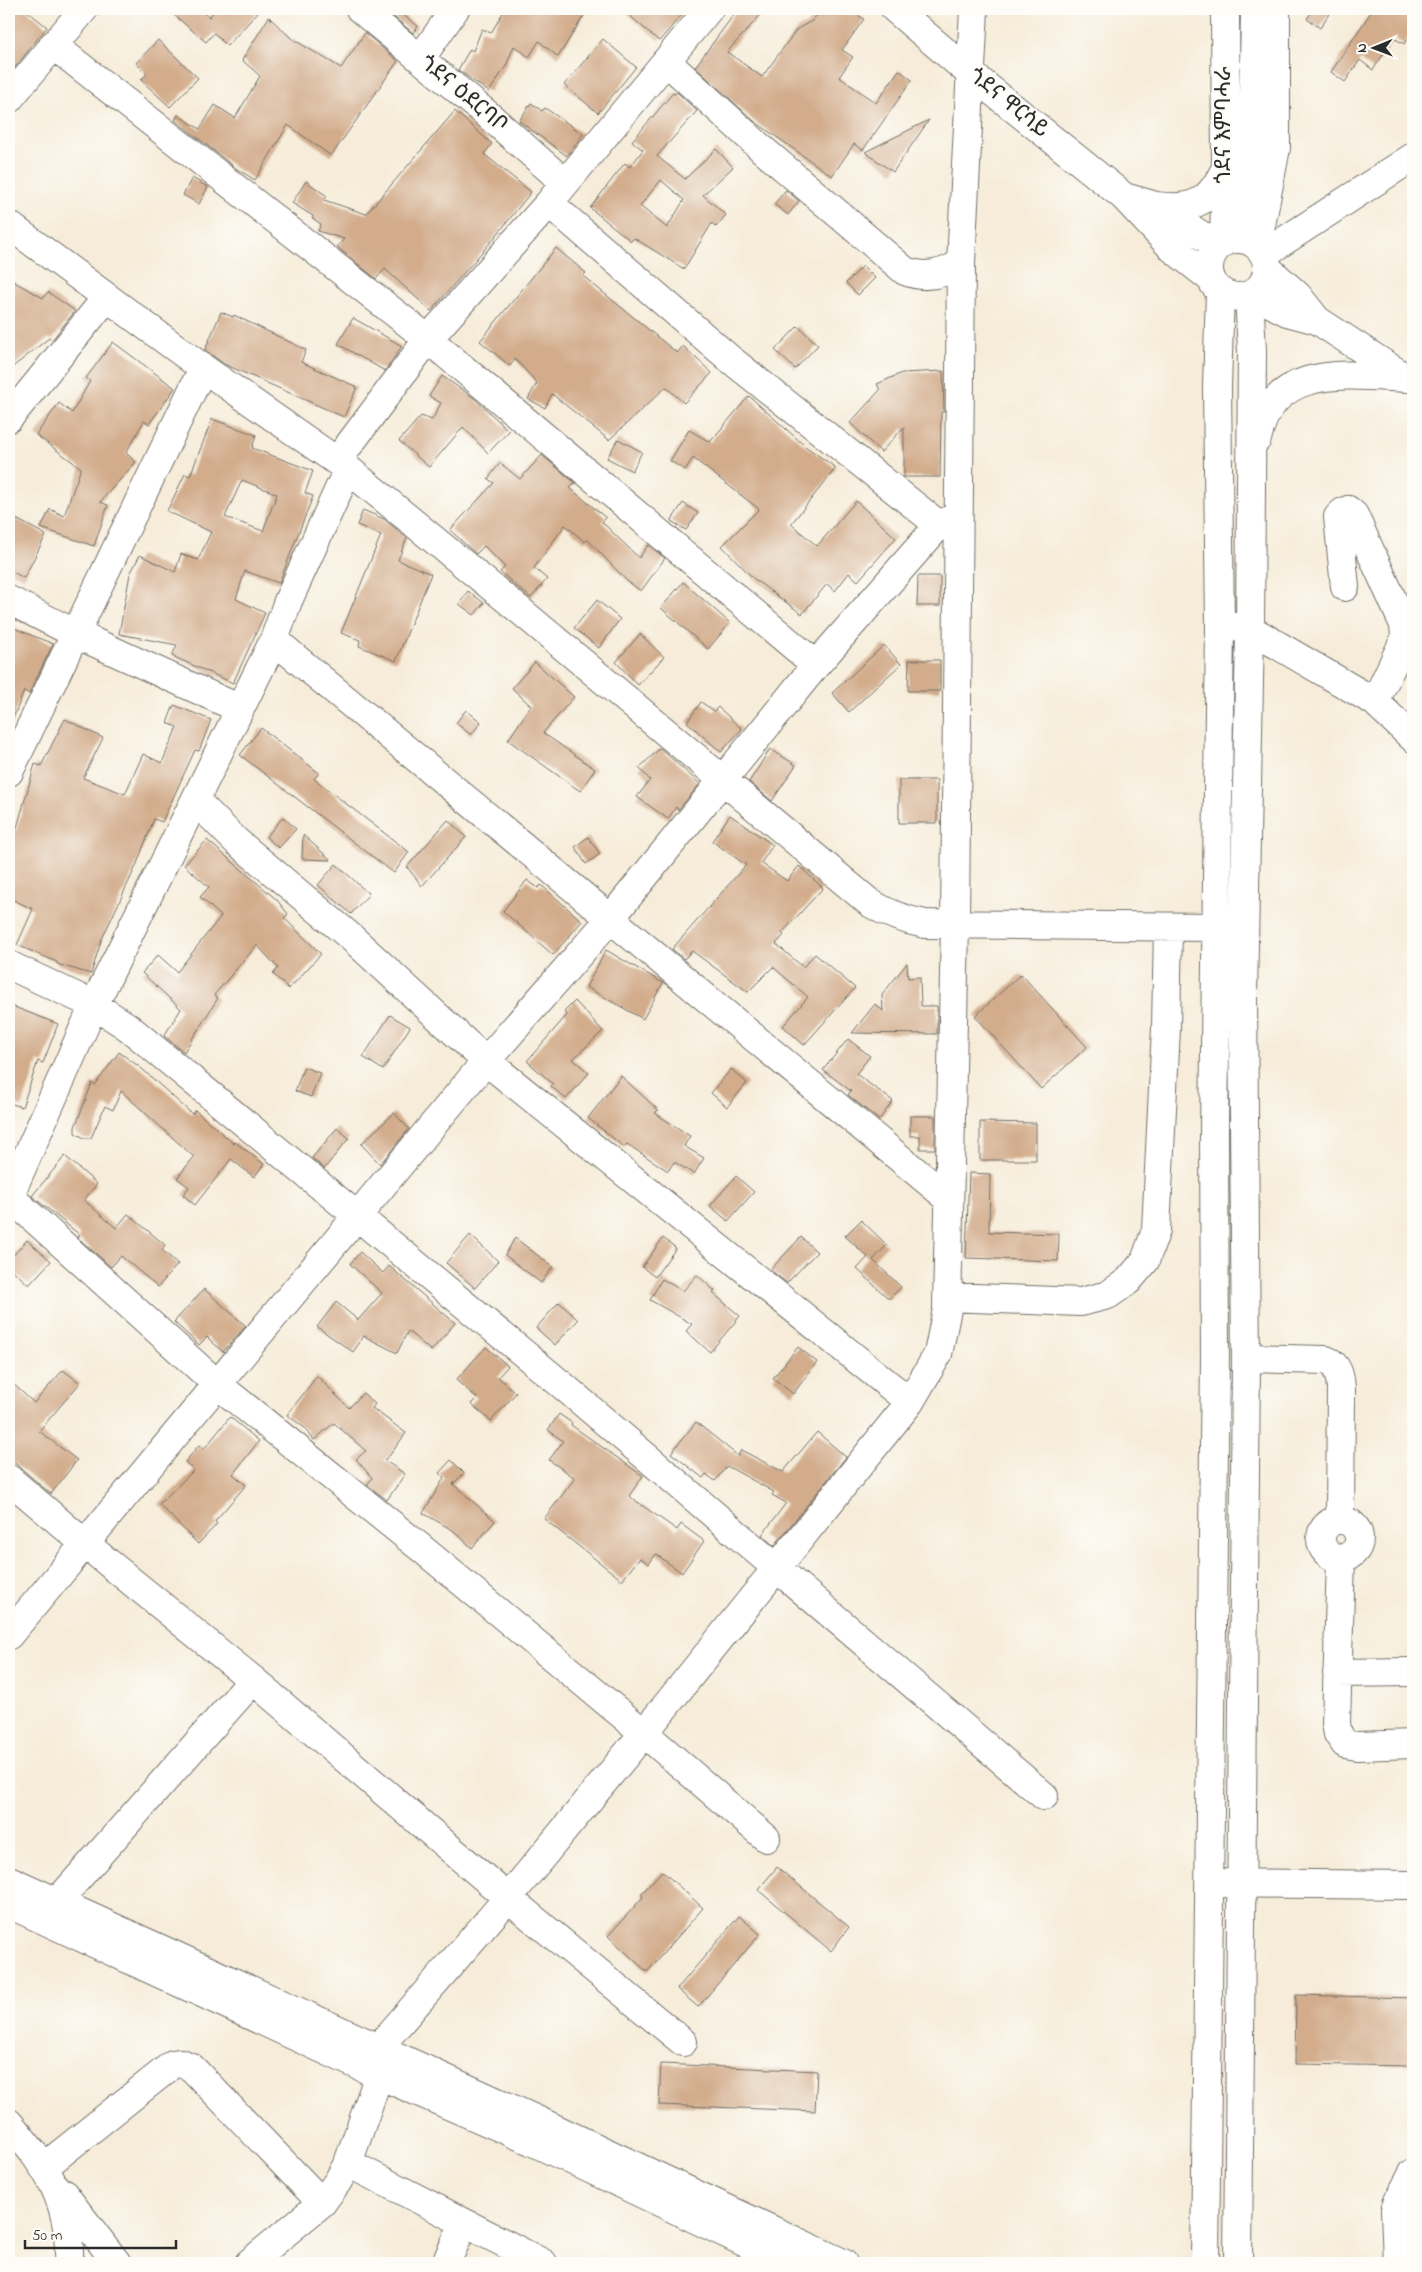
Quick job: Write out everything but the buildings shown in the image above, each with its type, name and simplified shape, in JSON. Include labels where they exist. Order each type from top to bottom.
[{"type":"street","points":[[9,99],[84,9]]},
{"type":"street","name":"ጎደና ዕደርባቦ","points":[[360,9],[421,58],[557,193],[730,359],[949,520]]},
{"type":"street","points":[[421,58],[455,9]]},
{"type":"street","points":[[709,9],[557,193],[428,339],[342,465],[274,640],[244,706],[240,709],[94,1005],[9,1197],[218,1384],[421,1548],[644,1733],[766,1838]]},
{"type":"street","name":"ጎደና ዋርሳይ","points":[[895,9],[971,74],[1123,196]]},
{"type":"street","points":[[249,2263],[322,2204],[348,2163],[379,2062],[508,1898],[644,1733],[910,1402],[938,1354],[947,1309],[955,924],[949,520],[974,9]]},
{"type":"street","name":"ጎደና እምባሓራ","points":[[1221,243],[1226,166],[1225,9]]},
{"type":"street","name":"ጎደና እምባሓራ","points":[[1255,9],[1253,192],[1260,252]]},
{"type":"street","points":[[1238,2263],[1246,1358],[1243,996],[1250,629],[1251,294],[1265,278],[1260,252],[1276,148],[1276,9]]},
{"type":"street","points":[[53,45],[428,339],[816,665]]},
{"type":"street","points":[[666,61],[762,149],[905,271],[915,274],[932,275],[943,273],[961,263]]},
{"type":"street","points":[[1260,252],[1413,157]]},
{"type":"street","points":[[1123,196],[1156,206],[1175,208],[1198,203],[1214,191],[1226,166]]},
{"type":"street","points":[[1123,196],[1172,248],[1215,285],[1234,297],[1251,294],[1286,312],[1317,320]]},
{"type":"street","points":[[1156,206],[1221,243]]},
{"type":"street","points":[[9,225],[203,368],[342,465],[723,779],[870,903],[886,913],[905,921],[955,924],[1168,928],[1215,927]]},
{"type":"street","points":[[1206,2263],[1215,1357],[1215,927],[1220,625],[1215,285],[1208,267],[1209,261],[1221,243],[1242,238],[1260,252],[1317,320],[1410,381]]},
{"type":"street","points":[[9,418],[107,297]]},
{"type":"street","points":[[9,772],[74,633],[203,368]]},
{"type":"street","points":[[1251,465],[1259,428],[1268,408],[1282,394],[1303,381],[1320,376],[1345,375],[1410,381]]},
{"type":"street","points":[[1345,588],[1338,517],[1348,510],[1354,515],[1404,625],[1405,638],[1375,702]]},
{"type":"street","points":[[9,1635],[486,1061],[610,919],[816,665],[949,520]]},
{"type":"street","points":[[9,600],[74,633],[240,709]]},
{"type":"street","points":[[1220,625],[1250,629],[1375,702],[1413,738]]},
{"type":"street","points":[[274,640],[949,1199]]},
{"type":"street","points":[[196,800],[236,841],[353,939],[486,1061],[910,1402]]},
{"type":"street","points":[[947,1297],[1081,1302],[1108,1295],[1128,1281],[1145,1261],[1156,1230],[1166,1028],[1168,928]]},
{"type":"street","points":[[9,965],[94,1005],[128,1027],[562,1385],[1044,1796]]},
{"type":"street","points":[[1246,1358],[1326,1360],[1332,1362],[1340,1376],[1340,1520],[1350,1523],[1359,1536],[1358,1547],[1355,1552],[1341,1558],[1336,1724],[1338,1734],[1345,1744],[1357,1746],[1413,1744]]},
{"type":"street","points":[[9,1479],[84,1543],[253,1680],[508,1898],[683,2042]]},
{"type":"street","points":[[1337,1673],[1413,1672]]},
{"type":"street","points":[[57,1902],[253,1680]]},
{"type":"street","points":[[9,1880],[379,2062]]},
{"type":"street","points":[[1210,1883],[1413,1885]]},
{"type":"street","points":[[9,1904],[379,2062],[539,2121],[779,2255],[843,2263]]},
{"type":"street","points":[[47,2171],[173,2064],[181,2063],[191,2067],[322,2204]]},
{"type":"street","points":[[9,2123],[117,2263]]},
{"type":"street","points":[[348,2163],[543,2263]]},
{"type":"street","points":[[47,2171],[59,2193],[65,2212],[70,2263]]},
{"type":"street","points":[[1397,2263],[1395,2210],[1413,2173]]},
{"type":"street","points":[[446,2263],[464,2223]]}]
